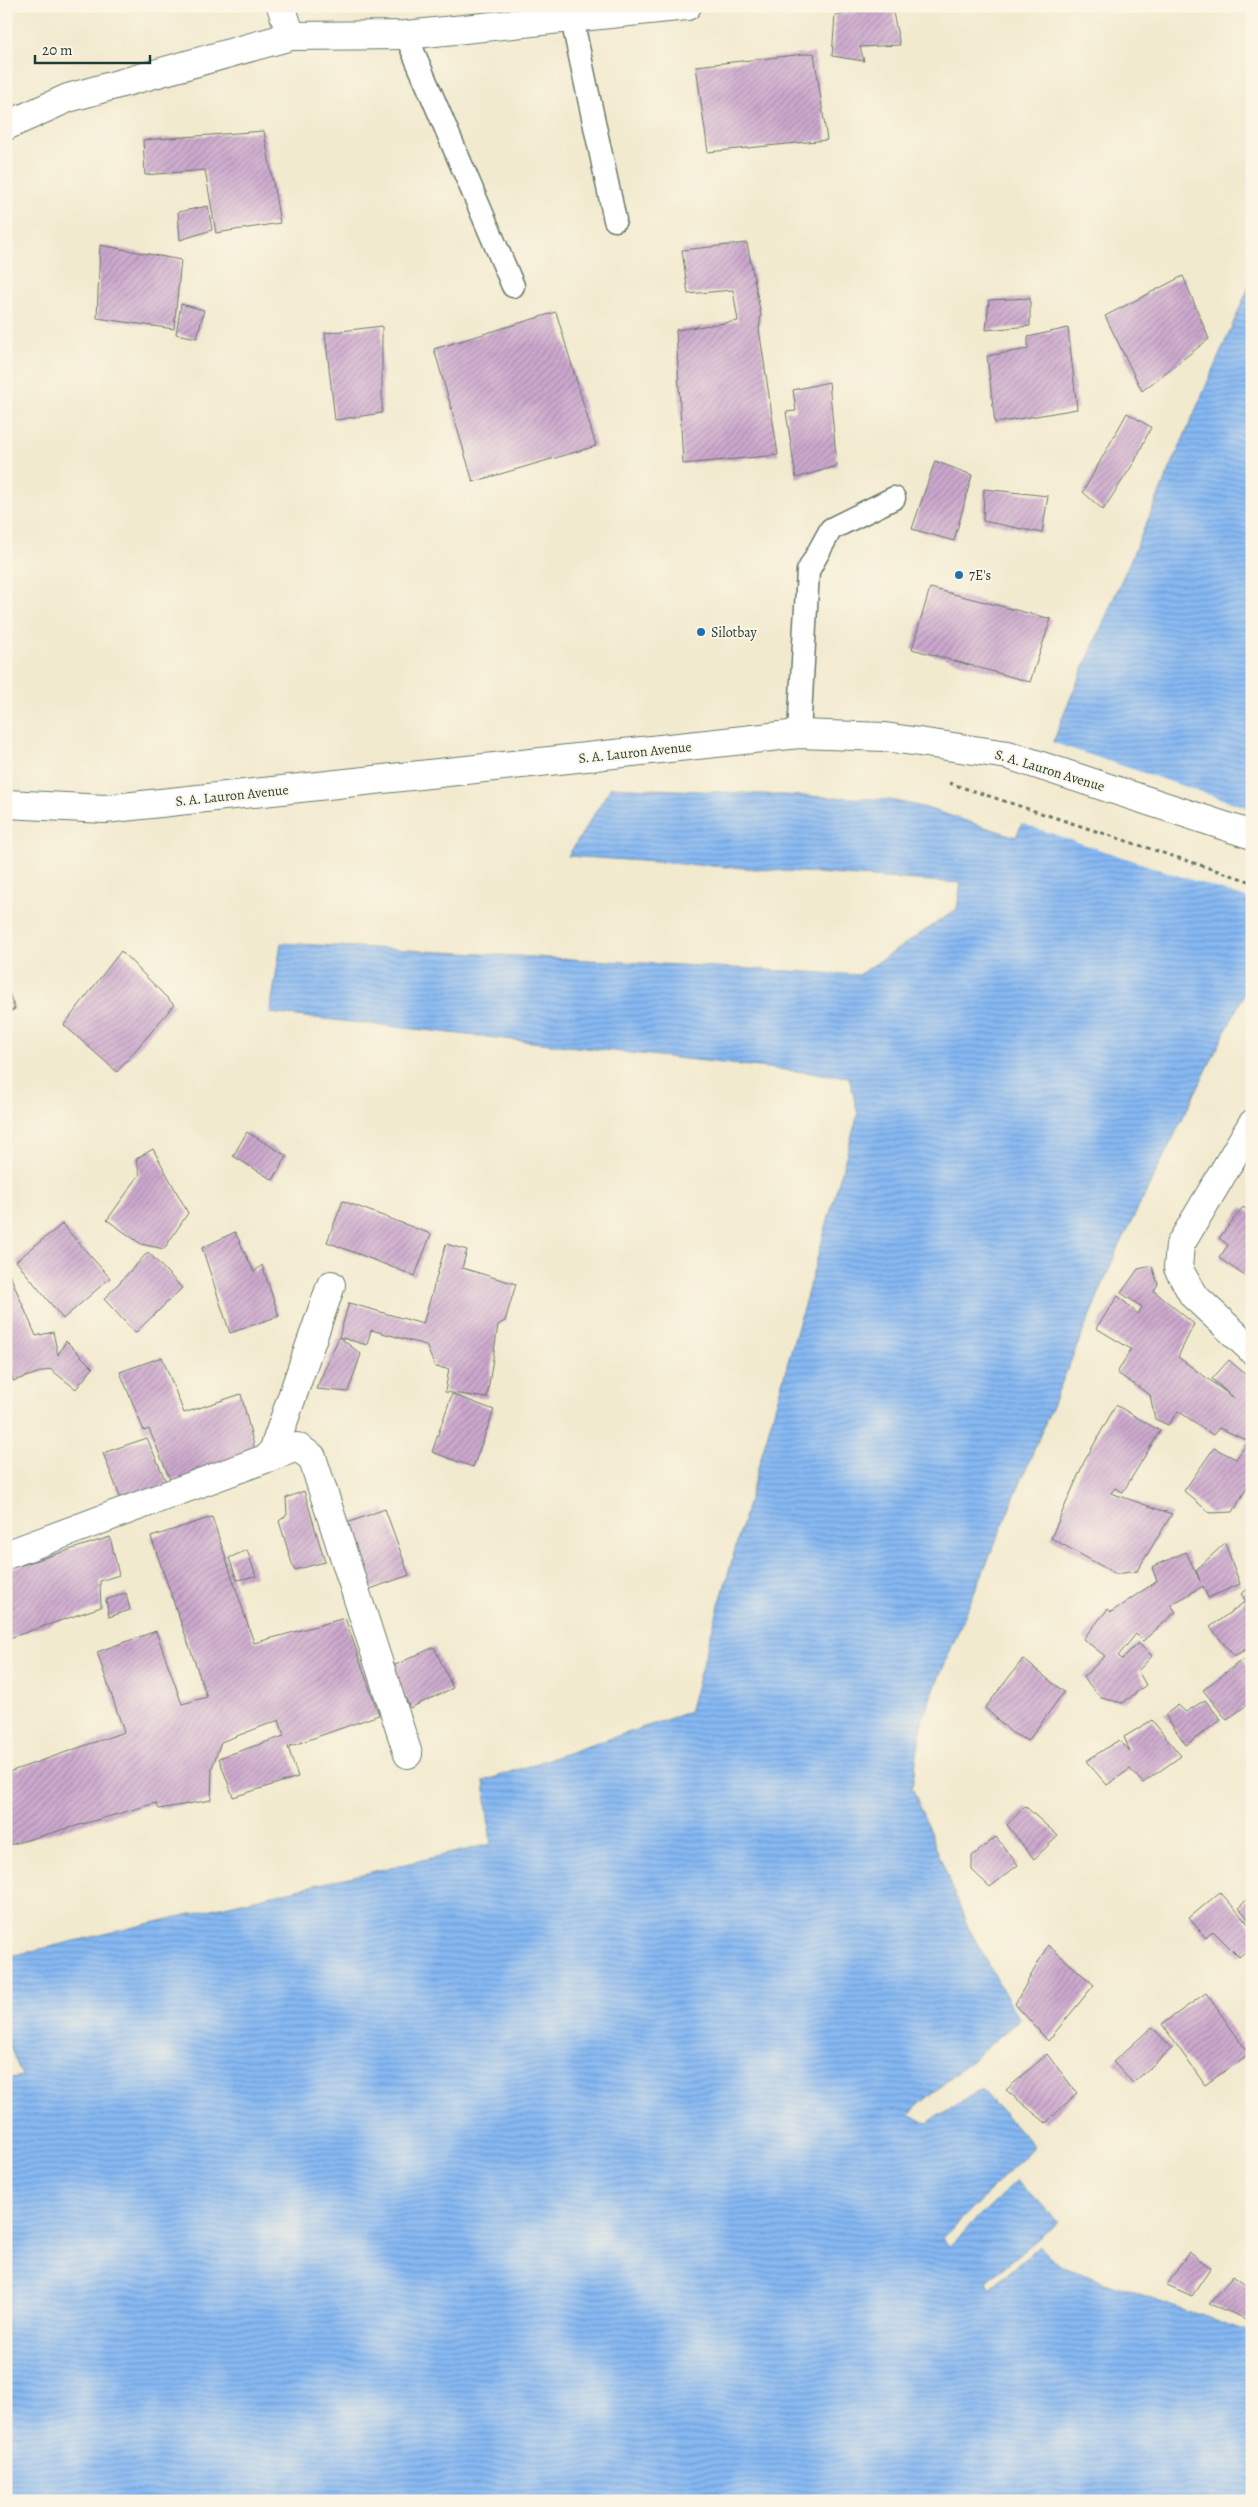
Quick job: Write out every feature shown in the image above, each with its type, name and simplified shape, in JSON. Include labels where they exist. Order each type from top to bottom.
[{"type":"main road","points":[[281,6],[291,36]]},
{"type":"main road","points":[[6,126],[68,98],[291,36],[406,35],[687,6]]},
{"type":"main road","name":"S. A. Lauron Avenue","points":[[6,804],[105,808],[799,734],[885,737],[1008,755],[1252,835]]},
{"type":"main road","points":[[1252,1124],[1180,1245],[1178,1268],[1193,1295],[1252,1350]]},
{"type":"main road","points":[[271,1457],[331,1285]]},
{"type":"main road","points":[[6,1555],[297,1447],[312,1457],[408,1754]]},
{"type":"lane","points":[[572,19],[615,220]]},
{"type":"lane","points":[[406,35],[513,286]]},
{"type":"lane","points":[[799,734],[808,572],[831,529],[894,498]]},
{"type":"path","points":[[993,796],[1252,882]]},
{"type":"water","points":[[1252,280],[1252,978],[1115,1255],[923,1716],[912,1787],[967,1925],[1019,2020],[908,2114],[927,2123],[981,2089],[1034,2146],[943,2238],[949,2246],[1017,2180],[1058,2222],[987,2281],[990,2289],[1039,2246],[1062,2267],[1252,2333],[1252,2501],[6,2501],[6,2079],[22,2076],[6,2037],[6,1957],[491,1844],[484,1781],[689,1712],[858,1114],[849,1077],[270,1013],[281,943],[859,975],[957,909],[961,883],[568,856],[611,787],[890,800],[923,807],[1016,837],[1034,796],[1064,713]]},
{"type":"pier","points":[[1051,742],[1252,809],[1252,900],[1020,823]]},
{"type":"building","points":[[892,8],[900,45],[860,47],[864,61],[832,56],[835,15]]},
{"type":"building","points":[[814,53],[827,140],[708,152],[696,66]]},
{"type":"building","points":[[264,131],[280,223],[216,233],[205,170],[145,175],[143,140]]},
{"type":"building","points":[[208,206],[212,230],[180,240],[178,212]]},
{"type":"building","points":[[747,243],[761,315],[759,329],[778,455],[683,464],[676,330],[738,321],[733,290],[688,294],[682,250]]},
{"type":"building","points":[[100,245],[181,260],[174,329],[97,318]]},
{"type":"building","points":[[1183,276],[1209,339],[1142,391],[1105,316]]},
{"type":"building","points":[[1030,298],[1030,326],[986,330],[989,300]]},
{"type":"building","points":[[181,304],[204,310],[197,338],[176,334]]},
{"type":"building","points":[[556,312],[596,446],[473,482],[434,349]]},
{"type":"building","points":[[382,326],[382,413],[335,420],[325,333]]},
{"type":"building","points":[[1068,328],[1077,409],[995,423],[987,356],[1028,349],[1028,337]]},
{"type":"building","points":[[829,382],[837,466],[796,478],[786,412],[796,411],[793,390]]},
{"type":"building","points":[[1127,413],[1151,427],[1135,461],[1103,510],[1083,492]]},
{"type":"building","points":[[935,461],[972,475],[954,541],[912,529]]},
{"type":"building","points":[[984,489],[1048,496],[1042,533],[983,521]]},
{"type":"building","points":[[930,588],[1051,619],[1030,682],[912,649]]},
{"type":"building","points":[[121,951],[174,1005],[117,1072],[64,1025]]},
{"type":"building","points":[[6,986],[15,1009],[6,1013]]},
{"type":"building","points":[[247,1132],[287,1156],[273,1180],[233,1156]]},
{"type":"building","points":[[153,1149],[188,1213],[164,1249],[141,1244],[107,1220],[140,1174],[136,1159]]},
{"type":"building","points":[[343,1201],[431,1234],[415,1276],[327,1242]]},
{"type":"building","points":[[1243,1207],[1252,1214],[1252,1281],[1219,1258],[1228,1245],[1219,1238]]},
{"type":"building","points":[[62,1224],[110,1278],[63,1319],[16,1261]]},
{"type":"building","points":[[235,1232],[254,1272],[262,1265],[279,1316],[230,1333],[202,1248]]},
{"type":"building","points":[[446,1244],[467,1250],[462,1268],[516,1284],[505,1321],[498,1325],[487,1398],[445,1392],[449,1369],[435,1367],[426,1345],[371,1330],[367,1345],[339,1337],[349,1303],[423,1324]]},
{"type":"building","points":[[148,1252],[182,1288],[135,1333],[104,1299]]},
{"type":"building","points":[[6,1266],[36,1336],[53,1332],[58,1355],[66,1341],[93,1368],[76,1389],[50,1369],[13,1381],[6,1356]]},
{"type":"building","points":[[1152,1266],[1158,1284],[1154,1291],[1194,1324],[1178,1357],[1234,1398],[1212,1379],[1229,1360],[1252,1380],[1252,1479],[1233,1512],[1210,1513],[1184,1491],[1214,1448],[1236,1459],[1249,1441],[1219,1428],[1213,1435],[1178,1411],[1168,1425],[1155,1419],[1150,1395],[1117,1373],[1131,1349],[1096,1328],[1118,1296],[1138,1314],[1142,1307],[1121,1293],[1138,1269]]},
{"type":"building","points":[[339,1337],[361,1354],[348,1392],[316,1389]]},
{"type":"building","points":[[162,1357],[184,1413],[241,1394],[256,1454],[191,1479],[170,1479],[149,1429],[144,1431],[120,1372]]},
{"type":"building","points":[[6,1364],[11,1375],[6,1376]]},
{"type":"building","points":[[452,1394],[494,1410],[473,1467],[432,1452]]},
{"type":"building","points":[[1116,1405],[1160,1431],[1123,1492],[1115,1488],[1111,1493],[1172,1514],[1137,1571],[1116,1574],[1051,1538],[1084,1462]]},
{"type":"building","points":[[147,1438],[167,1484],[122,1502],[103,1453]]},
{"type":"building","points":[[304,1491],[325,1562],[294,1570],[279,1521],[287,1515],[286,1498]]},
{"type":"building","points":[[385,1509],[409,1575],[362,1592],[339,1526]]},
{"type":"building","points":[[212,1517],[254,1643],[345,1618],[379,1715],[288,1747],[298,1777],[233,1797],[219,1758],[284,1736],[279,1720],[221,1742],[212,1768],[211,1800],[159,1809],[156,1803],[6,1846],[6,1773],[124,1732],[97,1652],[156,1631],[182,1704],[207,1697],[151,1537]]},
{"type":"building","points":[[110,1537],[119,1575],[100,1581],[101,1607],[6,1639],[6,1570]]},
{"type":"building","points":[[1225,1543],[1240,1584],[1208,1598],[1203,1586],[1171,1605],[1176,1612],[1143,1641],[1136,1634],[1118,1656],[1122,1659],[1138,1643],[1152,1656],[1138,1671],[1146,1685],[1123,1703],[1101,1698],[1083,1677],[1105,1656],[1083,1639],[1108,1609],[1111,1612],[1157,1581],[1152,1567],[1186,1552],[1200,1581],[1196,1570]]},
{"type":"building","points":[[247,1550],[256,1576],[237,1580],[229,1558]]},
{"type":"building","points":[[1252,1586],[1252,1646],[1234,1656],[1210,1627],[1246,1601],[1241,1594]]},
{"type":"building","points":[[126,1593],[130,1610],[109,1617],[106,1600]]},
{"type":"building","points":[[434,1647],[453,1688],[410,1708],[391,1667]]},
{"type":"building","points":[[1023,1659],[1064,1692],[1028,1741],[1012,1733],[985,1708]]},
{"type":"building","points":[[1243,1659],[1252,1672],[1252,1701],[1227,1720],[1203,1690]]},
{"type":"building","points":[[1205,1700],[1221,1720],[1186,1745],[1165,1715],[1178,1705],[1186,1712]]},
{"type":"building","points":[[1152,1720],[1181,1756],[1143,1783],[1130,1769],[1107,1785],[1086,1761],[1119,1740],[1130,1751],[1124,1737]]},
{"type":"building","points":[[1252,1759],[1252,1770],[1247,1764]]},
{"type":"building","points":[[1025,1806],[1058,1836],[1034,1859],[1007,1825]]},
{"type":"building","points":[[996,1837],[1018,1865],[990,1887],[972,1870],[972,1856]]},
{"type":"building","points":[[1220,1892],[1252,1928],[1252,1946],[1239,1957],[1213,1931],[1206,1938],[1189,1918]]},
{"type":"building","points":[[1252,1893],[1252,1923],[1239,1908]]},
{"type":"building","points":[[1048,1945],[1094,1985],[1048,2041],[1015,2004]]},
{"type":"building","points":[[1206,1993],[1249,2054],[1205,2085],[1162,2024]]},
{"type":"building","points":[[1152,2027],[1172,2048],[1133,2083],[1113,2062]]},
{"type":"building","points":[[1047,2054],[1077,2093],[1046,2123],[1006,2090]]},
{"type":"building","points":[[1189,2252],[1211,2268],[1192,2296],[1167,2285]]},
{"type":"building","points":[[1233,2276],[1252,2290],[1252,2314],[1247,2319],[1209,2304]]},
{"type":"place","name":"7E's","points":[[959,575]]},
{"type":"place","name":"Silotbay","points":[[701,632]]}]
